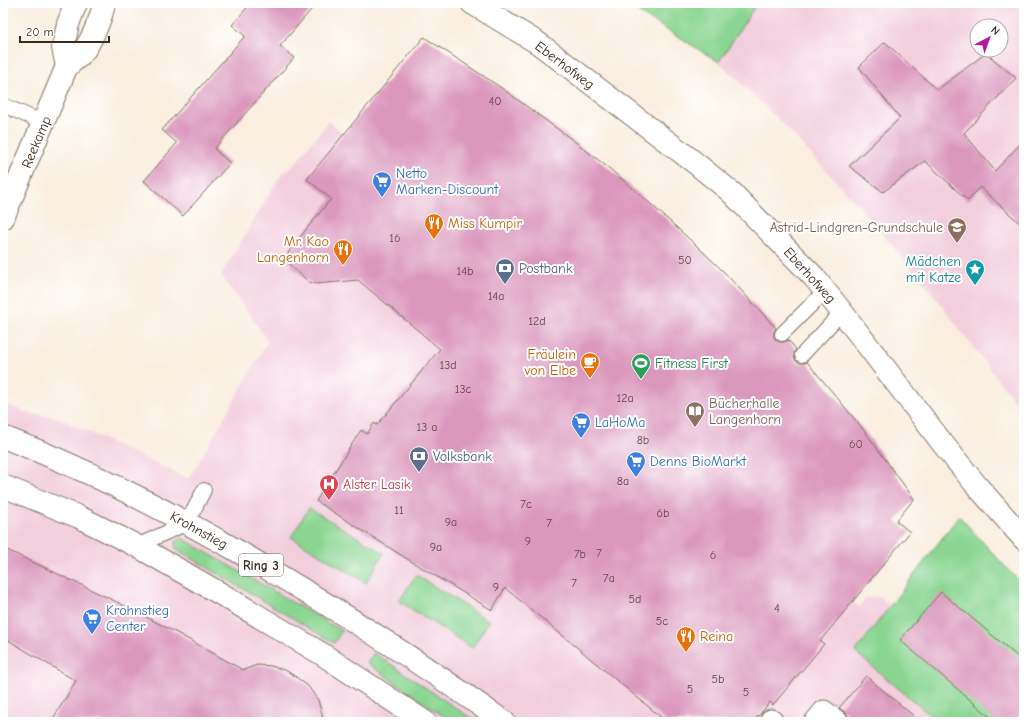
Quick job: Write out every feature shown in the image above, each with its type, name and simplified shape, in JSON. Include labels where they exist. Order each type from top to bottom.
[{"type":"street","points":[[67,66],[63,48],[68,24],[76,3]]},
{"type":"street","name":"Reekamp","points":[[3,218],[67,66],[82,54],[94,33],[104,3]]},
{"type":"street","name":"Eberhofweg","points":[[472,3],[538,43],[731,192],[813,276],[943,444],[977,486],[1024,539]]},
{"type":"street","name":"Krohnstieg","points":[[3,437],[114,485],[187,523],[294,584],[355,622],[504,722]]},
{"type":"street","points":[[3,486],[79,517],[137,546],[322,654],[425,722]]},
{"type":"street","points":[[815,722],[824,711],[838,722]]},
{"type":"lane","points":[[3,105],[44,123]]},
{"type":"lane","points":[[782,334],[825,291]]},
{"type":"lane","points":[[802,355],[842,312]]},
{"type":"lane","points":[[137,546],[187,523],[204,490]]},
{"type":"shaded area","name":"Astrid-Lindgren-Grundschule","points":[[757,3],[1024,3],[1024,413],[925,284],[857,204],[786,127],[719,62]]},
{"type":"shaded area","points":[[329,121],[714,443],[693,470],[859,607],[867,598],[880,597],[892,607],[855,652],[938,722],[4,722],[6,705],[3,703],[3,402],[27,413],[56,417],[189,479],[268,341],[221,275],[282,173],[292,167]]},
{"type":"green space","points":[[643,3],[757,3],[719,62],[638,12]]},
{"type":"green space","points":[[309,508],[384,553],[366,583],[291,537]]},
{"type":"green space","points":[[959,516],[1009,571],[1024,584],[1024,722],[938,722],[855,652]]},
{"type":"green space","points":[[182,538],[342,631],[334,643],[176,549],[175,544],[177,540]]},
{"type":"green space","points":[[416,575],[489,621],[472,648],[399,601]]},
{"type":"green space","points":[[374,653],[477,722],[452,722],[367,663]]},
{"type":"building","points":[[251,3],[317,3],[280,46],[294,58],[214,149],[230,163],[183,216],[144,181],[177,143],[162,130],[245,36],[232,25]]},
{"type":"building","points":[[424,37],[503,89],[574,141],[644,198],[697,246],[725,273],[776,328],[774,337],[776,340],[784,342],[788,340],[796,349],[794,357],[796,361],[800,363],[807,362],[866,433],[914,499],[896,521],[910,532],[820,641],[824,644],[773,705],[770,702],[753,722],[667,722],[505,588],[492,610],[404,557],[316,501],[361,430],[367,434],[374,423],[377,425],[440,349],[358,280],[317,284],[309,282],[293,268],[288,258],[288,253],[291,248],[331,199],[307,179]]},
{"type":"building","points":[[885,42],[937,90],[979,58],[992,58],[1016,78],[964,133],[995,171],[1024,140],[1024,227],[980,187],[968,201],[925,161],[883,192],[849,166],[900,118],[859,67]]},
{"type":"building","name":"Krohnstieg Center","points":[[3,548],[119,603],[243,670],[257,665],[271,666],[287,671],[308,686],[318,700],[324,722],[51,722],[76,681],[3,637]]},
{"type":"building","points":[[941,592],[1024,662],[1024,722],[996,722],[900,640]]},
{"type":"building","points":[[866,676],[921,722],[854,722],[849,718],[846,713],[839,708]]},
{"type":"place","name":"Netto Marken-Discount","points":[[382,198]]},
{"type":"place","name":"Miss Kumpir","points":[[434,240]]},
{"type":"place","name":"Astrid-Lindgren-Grundschule","points":[[957,244]]},
{"type":"place","name":"Mr. Kao Langenhorn","points":[[343,266]]},
{"type":"place","name":"Postbank","points":[[505,285]]},
{"type":"place","name":"Mädchen mit Katze","points":[[975,286]]},
{"type":"place","name":"Fräulein von Elbe","points":[[590,379]]},
{"type":"place","name":"Fitness First","points":[[641,380]]},
{"type":"place","name":"Bücherhalle Langenhorn","points":[[695,428]]},
{"type":"place","name":"LaHoMa","points":[[581,439]]},
{"type":"place","name":"Volksbank","points":[[419,473]]},
{"type":"place","name":"Denns BioMarkt","points":[[636,478]]},
{"type":"place","name":"Alster Lasik","points":[[329,501]]},
{"type":"place","name":"Krohnstieg Center","points":[[92,635]]},
{"type":"place","name":"Reina","points":[[686,653]]}]
